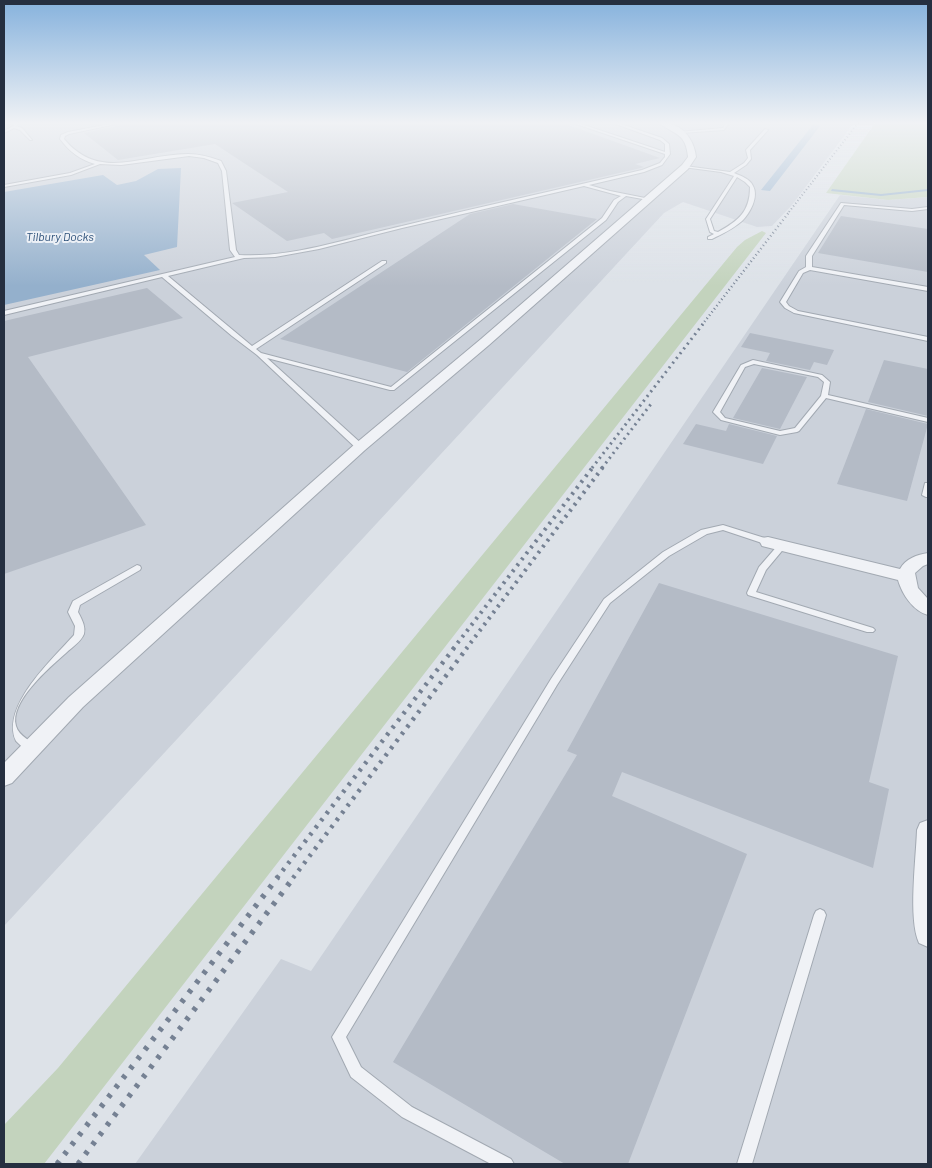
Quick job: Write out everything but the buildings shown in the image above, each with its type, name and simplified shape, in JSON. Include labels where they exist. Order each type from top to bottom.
[{"type":"street","points":[[4,777],[76,702],[360,447],[673,178]]},
{"type":"street","points":[[775,544],[905,576]]},
{"type":"street","points":[[928,558],[920,560],[910,567],[905,576],[907,587],[916,599],[928,609]]},
{"type":"street","points":[[928,834],[926,919],[928,935]]},
{"type":"lane","points":[[4,186],[51,178]]},
{"type":"lane","points":[[224,178],[233,250],[237,256],[243,257]]},
{"type":"lane","points":[[4,313],[243,257],[274,255],[310,249],[614,178]]},
{"type":"lane","points":[[718,234],[712,232],[708,219],[735,178]]},
{"type":"lane","points":[[710,238],[742,220],[751,200],[753,190],[750,184],[739,178]]},
{"type":"lane","points":[[585,185],[648,199]]},
{"type":"lane","points":[[259,354],[392,389],[604,219],[616,201],[625,195]]},
{"type":"lane","points":[[809,268],[809,256],[842,204],[912,210],[928,208]]},
{"type":"lane","points":[[604,219],[619,225]]},
{"type":"lane","points":[[252,349],[384,262]]},
{"type":"lane","points":[[928,289],[809,268],[801,272],[783,302],[790,309],[928,339]]},
{"type":"lane","points":[[163,275],[259,354],[360,447]]},
{"type":"lane","points":[[753,362],[820,376],[827,382],[824,396],[797,430],[780,433],[723,419],[716,412],[743,366],[753,362]]},
{"type":"lane","points":[[824,396],[928,420]]},
{"type":"lane","points":[[926,495],[928,485]]},
{"type":"lane","points":[[506,1164],[407,1112],[356,1072],[339,1037],[554,682],[607,601],[666,554],[704,532],[723,528],[775,544],[751,593],[870,630]]},
{"type":"lane","points":[[32,748],[18,738],[10,726],[10,711],[18,697],[40,672],[77,638],[80,628],[73,612],[76,603],[137,568]]},
{"type":"lane","points":[[744,1164],[820,915]]},
{"type":"shaded area","points":[[4,178],[813,178],[792,205],[772,226],[757,227],[683,202],[664,213],[4,926]]},
{"type":"shaded area","points":[[840,195],[888,200],[928,197],[928,1164],[135,1164],[281,959],[311,971]]},
{"type":"green space","points":[[837,178],[928,178],[928,197],[888,200],[826,193]]},
{"type":"green space","points":[[762,231],[766,233],[44,1164],[4,1164],[4,1125],[58,1068],[737,247],[745,240]]},
{"type":"water","name":"Tilbury Docks","points":[[88,178],[107,178],[117,185],[136,181],[142,178],[181,178],[177,247],[144,255],[160,270],[4,305],[4,192]]},
{"type":"water","points":[[771,178],[780,178],[770,191],[761,190]]},
{"type":"waterway","points":[[832,190],[881,195],[928,190]]},
{"type":"railway","points":[[789,212],[816,178]]},
{"type":"railway","points":[[702,325],[790,211]]},
{"type":"railway","points":[[592,468],[703,324]]},
{"type":"railway","points":[[602,468],[651,404]]},
{"type":"railway","points":[[453,649],[593,467]]},
{"type":"railway","points":[[466,649],[603,467]]},
{"type":"railway","points":[[277,878],[454,648]]},
{"type":"railway","points":[[293,878],[467,648]]},
{"type":"railway","points":[[57,1164],[278,877]]},
{"type":"railway","points":[[78,1164],[294,877]]}]
